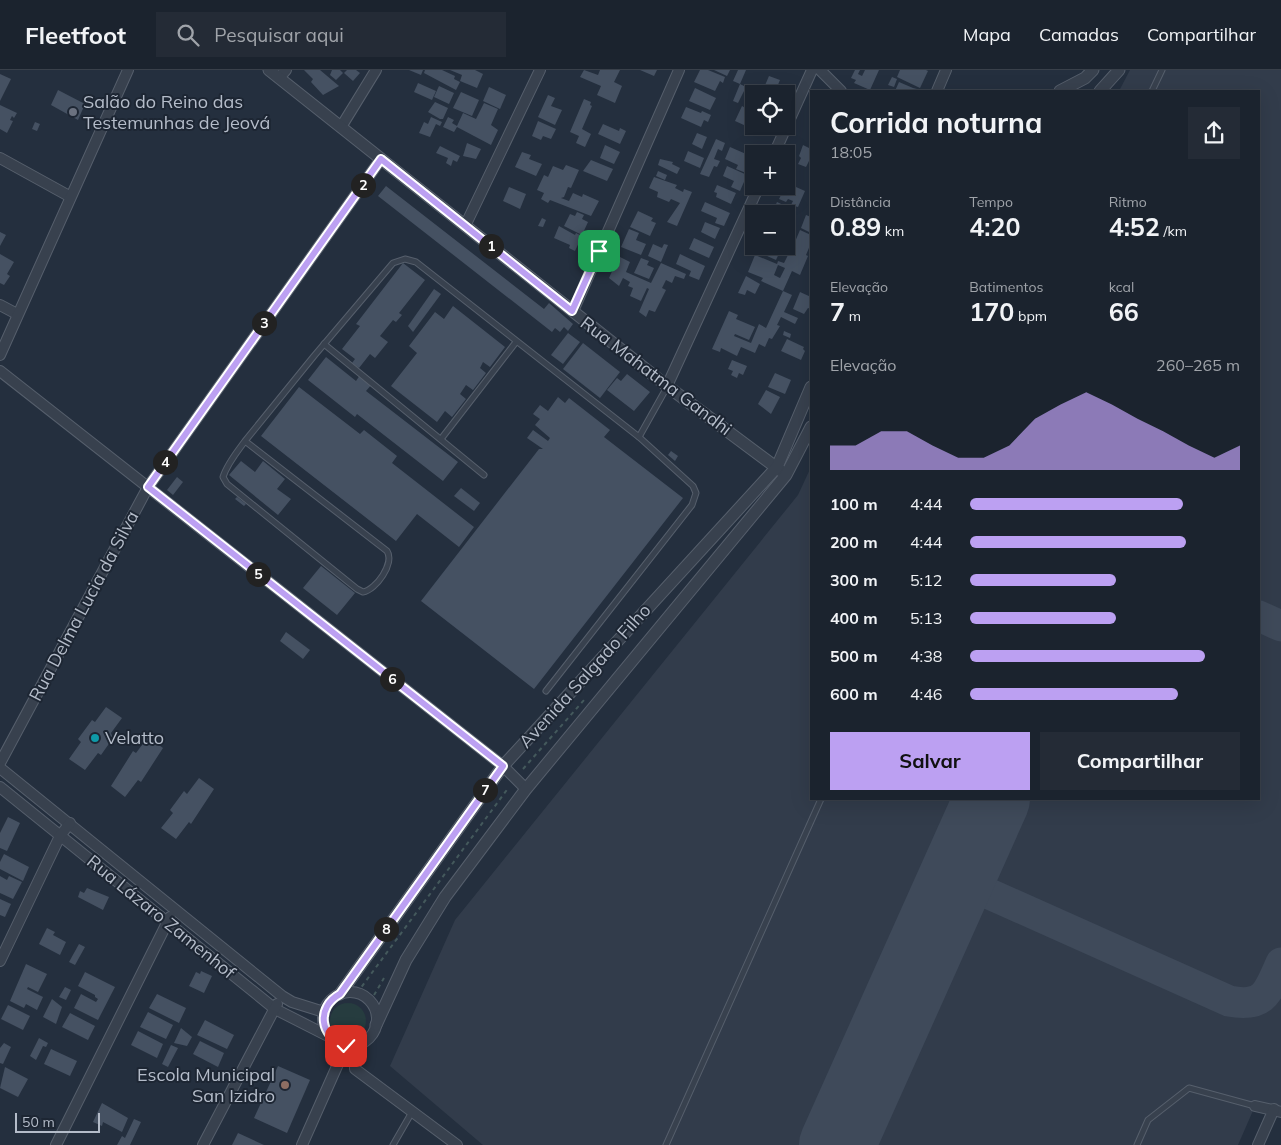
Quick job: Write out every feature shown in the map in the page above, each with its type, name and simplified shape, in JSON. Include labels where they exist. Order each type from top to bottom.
[{"type":"street","points":[[0,355],[69,196],[128,70]]},
{"type":"street","name":"Rua Mahatma Gandhi","points":[[269,70],[283,74],[341,128],[667,386],[777,466],[786,475]]},
{"type":"street","points":[[341,128],[376,70]]},
{"type":"street","points":[[465,226],[540,70]]},
{"type":"street","points":[[572,311],[679,70]]},
{"type":"street","points":[[778,145],[812,70]]},
{"type":"street","points":[[820,70],[840,90]]},
{"type":"street","points":[[937,90],[946,70]]},
{"type":"street","points":[[1062,90],[1085,78],[1093,70]]},
{"type":"street","points":[[1101,90],[1119,70]]},
{"type":"street","points":[[0,158],[69,196]]},
{"type":"street","name":"Rua Delma Lucia da Silva","points":[[0,764],[148,487],[381,159]]},
{"type":"street","points":[[667,386],[755,195]]},
{"type":"street","points":[[0,305],[17,314]]},
{"type":"street","points":[[0,371],[503,766],[526,789]]},
{"type":"street","name":"Avenida Salgado Filho","points":[[340,994],[503,766],[777,466],[810,389]]},
{"type":"street","points":[[302,1145],[350,1046],[368,1038],[406,960],[445,897],[526,789],[786,475],[810,429]]},
{"type":"street","name":"Rua Lázaro Zamenhof","points":[[0,768],[282,996],[292,1002],[324,1012]]},
{"type":"street","name":"Rua Lázaro Zamenhof","points":[[0,788],[275,1008],[350,1046]]},
{"type":"street","points":[[0,962],[60,836],[70,824]]},
{"type":"street","points":[[56,1145],[174,910]]},
{"type":"street","points":[[330,1037],[325,1029],[324,1012],[333,998],[340,994],[357,993],[364,997],[374,1009],[376,1024]]},
{"type":"street","points":[[203,1145],[282,996]]},
{"type":"street","points":[[350,1046],[355,1069],[457,1145]]},
{"type":"street","points":[[1255,1106],[1277,1111],[1258,1145]]},
{"type":"lane","points":[[1152,90],[1162,70]]},
{"type":"lane","points":[[245,441],[387,551],[391,556],[390,564],[370,590],[363,592],[357,589],[227,484],[223,477],[226,469],[245,441],[324,344],[393,263],[405,259],[416,262],[639,437],[694,486],[696,493],[692,505],[546,691]]},
{"type":"lane","points":[[441,439],[516,342]]},
{"type":"lane","points":[[324,344],[484,475]]},
{"type":"lane","points":[[639,437],[667,386]]},
{"type":"lane","points":[[666,1145],[821,800]]},
{"type":"lane","points":[[1137,1145],[1148,1120],[1189,1088],[1255,1106]]},
{"type":"lane","points":[[393,1145],[412,1112]]},
{"type":"shaded area","points":[[1130,70],[1281,70],[1281,1113],[1255,1106],[1238,1145],[483,1145],[390,1066],[455,920],[798,495],[810,469],[810,800],[1260,800],[1260,90],[1120,90]]},
{"type":"green space","points":[[348,1003],[355,1004],[361,1008],[365,1014],[365,1028],[361,1034],[355,1038],[348,1039],[341,1038],[335,1034],[331,1028],[330,1021],[331,1014],[335,1008],[341,1004]]},
{"type":"building","points":[[304,70],[320,70],[339,86],[323,95],[311,82],[313,79]]},
{"type":"building","points":[[332,70],[340,70],[343,73],[336,80],[330,75]]},
{"type":"building","points":[[347,70],[356,70],[360,73],[353,81],[344,73]]},
{"type":"building","points":[[409,70],[423,70],[421,75]]},
{"type":"building","points":[[425,70],[442,70],[455,76],[454,79],[460,82],[456,90],[424,73]]},
{"type":"building","points":[[450,70],[475,70],[483,74],[477,88],[460,81],[462,75]]},
{"type":"building","points":[[584,70],[598,75],[600,70],[620,70],[614,82],[622,86],[615,103],[597,95],[601,86],[580,77]]},
{"type":"building","points":[[640,70],[657,70],[654,76]]},
{"type":"building","points":[[700,70],[708,70],[725,77],[723,83],[720,81],[715,91],[694,82]]},
{"type":"building","points":[[714,70],[730,70],[727,76]]},
{"type":"building","points":[[738,70],[746,70],[740,84],[733,81]]},
{"type":"building","points":[[855,70],[860,70],[858,74],[862,76],[865,70],[879,70],[870,90],[854,83],[856,80],[851,78]]},
{"type":"building","points":[[900,70],[928,71],[920,88],[897,77]]},
{"type":"building","points":[[0,74],[11,79],[0,101]]},
{"type":"building","points":[[769,76],[780,80],[778,85],[765,85]]},
{"type":"building","points":[[892,77],[897,79],[894,87],[888,85]]},
{"type":"building","points":[[899,82],[921,90],[895,90]]},
{"type":"building","points":[[418,83],[436,91],[432,100],[414,92]]},
{"type":"building","points":[[740,84],[745,86],[738,103],[733,101]]},
{"type":"building","points":[[439,86],[454,93],[449,104],[434,97]]},
{"type":"building","points":[[489,87],[506,95],[500,109],[483,101]]},
{"type":"building","points":[[695,88],[716,98],[710,110],[689,101]]},
{"type":"building","name":"Salão do Reino das Testemunhas de Jeová","points":[[58,90],[85,104],[78,120],[51,105]]},
{"type":"building","points":[[461,92],[479,100],[472,116],[453,108]]},
{"type":"building","points":[[548,95],[555,98],[551,106],[562,110],[555,125],[538,117]]},
{"type":"building","points":[[584,99],[591,102],[590,105],[592,106],[582,129],[591,134],[585,147],[576,143],[579,136],[570,132]]},
{"type":"building","points":[[435,102],[448,108],[443,119],[428,112]]},
{"type":"building","points":[[484,103],[498,109],[491,125],[498,130],[491,145],[457,127],[454,132],[443,127],[448,117],[454,120],[452,123],[457,126],[463,113],[476,119]]},
{"type":"building","points":[[0,105],[17,113],[10,120],[13,121],[7,133],[0,129]]},
{"type":"building","points":[[742,106],[745,108],[745,126],[735,121]]},
{"type":"building","points":[[686,107],[711,115],[708,122],[704,120],[701,127],[681,118]]},
{"type":"building","points":[[431,117],[442,122],[440,126],[436,124],[430,137],[419,133],[424,122],[428,124]]},
{"type":"building","points":[[538,121],[556,129],[551,139],[543,136],[541,140],[532,136]]},
{"type":"building","points":[[35,122],[40,124],[37,131],[32,129]]},
{"type":"building","points":[[603,124],[619,131],[620,128],[626,131],[620,144],[598,134]]},
{"type":"building","points":[[697,133],[707,137],[702,149],[692,144]]},
{"type":"building","points":[[716,139],[725,143],[722,151],[718,149],[714,159],[720,161],[717,167],[714,166],[709,177],[700,174]]},
{"type":"building","points":[[467,143],[481,149],[476,159],[463,156]]},
{"type":"building","points":[[605,145],[620,152],[614,164],[600,158]]},
{"type":"building","points":[[803,145],[810,148],[810,162],[806,167],[798,164],[801,158],[799,156]]},
{"type":"building","points":[[440,146],[460,156],[457,162],[453,160],[451,166],[446,163],[448,158],[436,153]]},
{"type":"building","points":[[730,147],[745,154],[745,173],[736,169],[738,165],[725,159]]},
{"type":"building","points":[[688,151],[704,158],[700,168],[684,161]]},
{"type":"building","points":[[522,152],[531,155],[529,159],[542,164],[536,176],[515,167]]},
{"type":"building","points":[[660,159],[673,162],[672,164],[680,168],[677,174],[658,165]]},
{"type":"building","points":[[591,160],[613,169],[607,181],[583,171]]},
{"type":"building","points":[[566,165],[579,170],[571,188],[568,187],[564,197],[561,198],[569,201],[573,193],[582,197],[583,194],[599,201],[591,216],[550,200],[548,203],[541,199],[544,193],[537,190],[544,175],[548,177],[553,166],[563,170]]},
{"type":"building","points":[[727,166],[745,174],[745,180],[740,191],[731,187],[734,181],[723,176]]},
{"type":"building","points":[[658,171],[667,175],[665,180],[656,176]]},
{"type":"building","points":[[654,177],[677,185],[675,188],[683,192],[684,189],[692,192],[677,226],[667,222],[680,203],[671,199],[669,202],[657,197],[658,192],[649,188]]},
{"type":"building","points":[[717,185],[736,193],[731,204],[716,197],[717,193],[714,192]]},
{"type":"building","points":[[386,186],[544,309],[549,303],[573,324],[568,331],[564,327],[560,332],[555,328],[552,332],[378,196]]},
{"type":"building","points":[[509,187],[526,194],[520,209],[503,201]]},
{"type":"building","points":[[795,187],[805,191],[798,207],[791,205],[793,201],[788,199],[786,202],[779,199],[781,195],[795,195]]},
{"type":"building","points":[[705,202],[730,213],[724,226],[715,223],[717,218],[701,211]]},
{"type":"building","points":[[638,211],[653,218],[651,221],[656,223],[650,236],[630,227]]},
{"type":"building","points":[[577,212],[584,215],[582,219],[588,222],[582,235],[564,226],[570,214],[575,216]]},
{"type":"building","points":[[806,215],[810,217],[809,232],[801,228]]},
{"type":"building","points":[[542,218],[546,220],[543,227],[538,226]]},
{"type":"building","points":[[705,222],[720,228],[715,239],[701,232]]},
{"type":"building","points":[[559,226],[575,235],[576,233],[582,236],[575,251],[569,248],[570,245],[554,238]]},
{"type":"building","points":[[629,229],[639,233],[636,240],[646,244],[641,255],[621,247]]},
{"type":"building","points":[[800,230],[810,235],[810,245],[806,255],[808,256],[800,275],[792,271],[783,291],[761,281],[763,278],[748,272],[755,255],[777,264],[778,261],[784,263],[788,255],[795,255],[795,242]],"holes":[[[778,265],[785,268],[780,278],[774,275]]]},
{"type":"building","points":[[0,232],[6,235],[0,246]]},
{"type":"building","points":[[694,238],[714,247],[709,258],[689,249]]},
{"type":"building","points":[[653,244],[662,248],[664,244],[668,245],[661,262],[648,256]]},
{"type":"building","points":[[614,251],[620,253],[618,256],[630,262],[626,272],[651,283],[661,263],[686,274],[684,279],[675,276],[672,283],[666,280],[662,288],[666,290],[655,312],[649,310],[646,317],[639,312],[649,289],[647,288],[641,301],[630,296],[633,288],[628,286],[630,282],[623,278],[619,286],[609,278],[614,267],[608,265]]},
{"type":"building","points":[[0,254],[14,262],[7,274],[10,276],[4,285],[0,283]]},
{"type":"building","points":[[680,254],[705,266],[699,280],[689,276],[691,271],[676,264]]},
{"type":"building","points":[[765,255],[778,255],[776,260]]},
{"type":"building","points":[[641,258],[649,261],[647,265],[654,268],[649,279],[634,273]]},
{"type":"building","points":[[403,263],[425,280],[399,313],[402,315],[396,322],[393,320],[380,336],[388,342],[375,358],[370,354],[359,368],[352,363],[355,359],[342,349],[360,326],[356,324]]},
{"type":"building","points":[[746,276],[760,284],[755,294],[747,290],[745,295],[738,293]]},
{"type":"building","points":[[434,289],[441,294],[413,332],[408,326]]},
{"type":"building","points":[[783,291],[792,295],[784,312],[798,318],[795,324],[781,317],[777,325],[780,326],[772,339],[769,338],[765,347],[759,344],[755,353],[741,347],[737,356],[721,348],[720,352],[712,349],[729,311],[738,315],[736,319],[755,327],[749,340],[735,334],[734,336],[751,343],[759,324],[766,328]]},
{"type":"building","points":[[800,292],[810,297],[810,309],[808,308],[804,314],[793,309]]},
{"type":"building","points":[[453,306],[505,347],[490,367],[483,362],[480,368],[486,373],[473,390],[466,385],[460,394],[466,399],[452,417],[445,411],[437,422],[391,386],[417,353],[409,346],[435,312],[444,319]]},
{"type":"building","points":[[784,331],[791,334],[790,338],[783,335]]},
{"type":"building","points":[[568,333],[580,342],[563,364],[551,355]]},
{"type":"building","points":[[787,339],[804,347],[805,351],[801,360],[781,351]]},
{"type":"building","points":[[583,343],[620,372],[600,398],[563,369]]},
{"type":"building","points":[[326,357],[356,381],[360,375],[372,384],[366,391],[458,462],[443,481],[357,414],[355,417],[308,380]]},
{"type":"building","points":[[732,360],[747,366],[743,375],[739,373],[737,378],[731,375],[733,371],[728,369]]},
{"type":"building","points":[[775,373],[791,380],[785,394],[768,387]]},
{"type":"building","points":[[627,374],[650,392],[634,411],[607,390],[617,378],[621,381]]},
{"type":"building","points":[[299,387],[360,434],[364,430],[397,456],[392,463],[474,527],[459,547],[417,514],[396,541],[261,436]]},
{"type":"building","points":[[766,390],[780,397],[771,414],[758,404]]},
{"type":"building","points":[[558,397],[565,403],[569,398],[610,430],[604,437],[683,498],[534,689],[421,601],[539,449],[543,449],[527,438],[533,430],[548,441],[550,438],[535,425],[540,419],[533,414],[540,405],[548,411]]},
{"type":"building","points":[[671,451],[678,456],[675,461],[668,455]]},
{"type":"building","points":[[241,461],[255,472],[263,461],[285,479],[277,489],[291,499],[278,515],[229,475]]},
{"type":"building","points":[[177,477],[183,482],[173,495],[167,490]]},
{"type":"building","points":[[461,488],[480,503],[474,511],[454,496]]},
{"type":"building","points":[[237,497],[246,504],[244,506],[235,499]]},
{"type":"building","points":[[321,566],[355,593],[337,615],[303,588]]},
{"type":"building","points":[[286,632],[310,650],[303,659],[280,641]]},
{"type":"building","name":"Velatto","points":[[106,707],[122,718],[111,733],[113,738],[101,755],[98,753],[85,770],[69,759],[81,742],[78,739],[92,720],[95,722]]},
{"type":"building","name":"Velatto","points":[[148,737],[163,748],[141,782],[138,780],[125,797],[111,786],[133,751],[136,753]]},
{"type":"building","name":"Velatto","points":[[199,778],[214,789],[191,824],[189,822],[176,839],[161,828],[173,813],[170,810],[184,791],[187,794]]},
{"type":"building","points":[[8,817],[20,823],[7,851],[0,848],[0,833]]},
{"type":"building","points":[[4,854],[29,867],[23,881],[0,869],[0,862]]},
{"type":"building","points":[[0,876],[7,880],[9,876],[22,882],[13,899],[0,893]]},
{"type":"building","points":[[87,888],[109,897],[103,910],[78,897],[80,891],[84,893]]},
{"type":"building","points":[[0,899],[11,904],[5,917],[0,915]]},
{"type":"building","points":[[47,928],[55,932],[53,935],[66,942],[60,955],[39,944]]},
{"type":"building","points":[[79,944],[85,947],[75,965],[69,962]]},
{"type":"building","points":[[26,964],[47,974],[38,992],[28,987],[27,989],[43,997],[37,1010],[26,1004],[24,1008],[10,1001]]},
{"type":"building","points":[[201,971],[212,976],[204,993],[189,986],[196,972],[200,974]]},
{"type":"building","points":[[85,972],[115,987],[98,1020],[74,1008],[81,994],[96,1002],[98,999],[95,995],[78,986]]},
{"type":"building","points":[[65,987],[71,990],[66,1000],[59,997]]},
{"type":"building","points":[[157,994],[186,1008],[179,1023],[149,1008]]},
{"type":"building","points":[[52,999],[62,1007],[56,1024],[43,1017]]},
{"type":"building","points":[[8,1005],[30,1016],[23,1030],[1,1019]]},
{"type":"building","points":[[148,1012],[173,1025],[166,1039],[140,1027]]},
{"type":"building","points":[[70,1013],[95,1026],[88,1040],[62,1027]]},
{"type":"building","points":[[205,1020],[234,1035],[227,1049],[197,1035]]},
{"type":"building","points":[[181,1028],[192,1037],[187,1046],[174,1043]]},
{"type":"building","points":[[138,1031],[163,1044],[157,1058],[131,1045]]},
{"type":"building","points":[[39,1038],[48,1043],[46,1047],[43,1046],[36,1060],[30,1056]]},
{"type":"building","points":[[200,1041],[224,1053],[218,1067],[193,1054]]},
{"type":"building","points":[[4,1043],[11,1047],[3,1064],[0,1063],[0,1048]]},
{"type":"building","points":[[171,1045],[178,1048],[168,1067],[162,1064]]},
{"type":"building","points":[[51,1049],[77,1061],[70,1076],[44,1064]]},
{"type":"building","points":[[278,1066],[310,1080],[287,1133],[254,1118]]},
{"type":"building","points":[[5,1067],[28,1079],[18,1097],[0,1088]]},
{"type":"building","points":[[102,1103],[128,1118],[122,1132],[103,1122],[102,1126],[93,1122]]},
{"type":"building","points":[[134,1119],[141,1122],[130,1145],[117,1145],[122,1136],[125,1138]]},
{"type":"building","points":[[238,1133],[264,1145],[232,1145]]},
{"type":"taxiway","points":[[1260,616],[1281,626]]},
{"type":"taxiway","points":[[956,879],[1229,1001],[1250,1002],[1264,996],[1281,963]]},
{"type":"runway","points":[[837,1145],[992,800]]},
{"type":"place","name":"Salão do Reino das Testemunhas de Jeová","points":[[73,112]]},
{"type":"place","name":"Velatto","points":[[95,738]]},
{"type":"place","name":"Escola Municipal San Izidro","points":[[285,1085]]},
{"type":"route","points":[[346,1046],[337,1043],[325,1029],[323,1020],[327,1004],[340,994],[503,766],[148,487],[381,159],[572,311],[599,251]]}]
